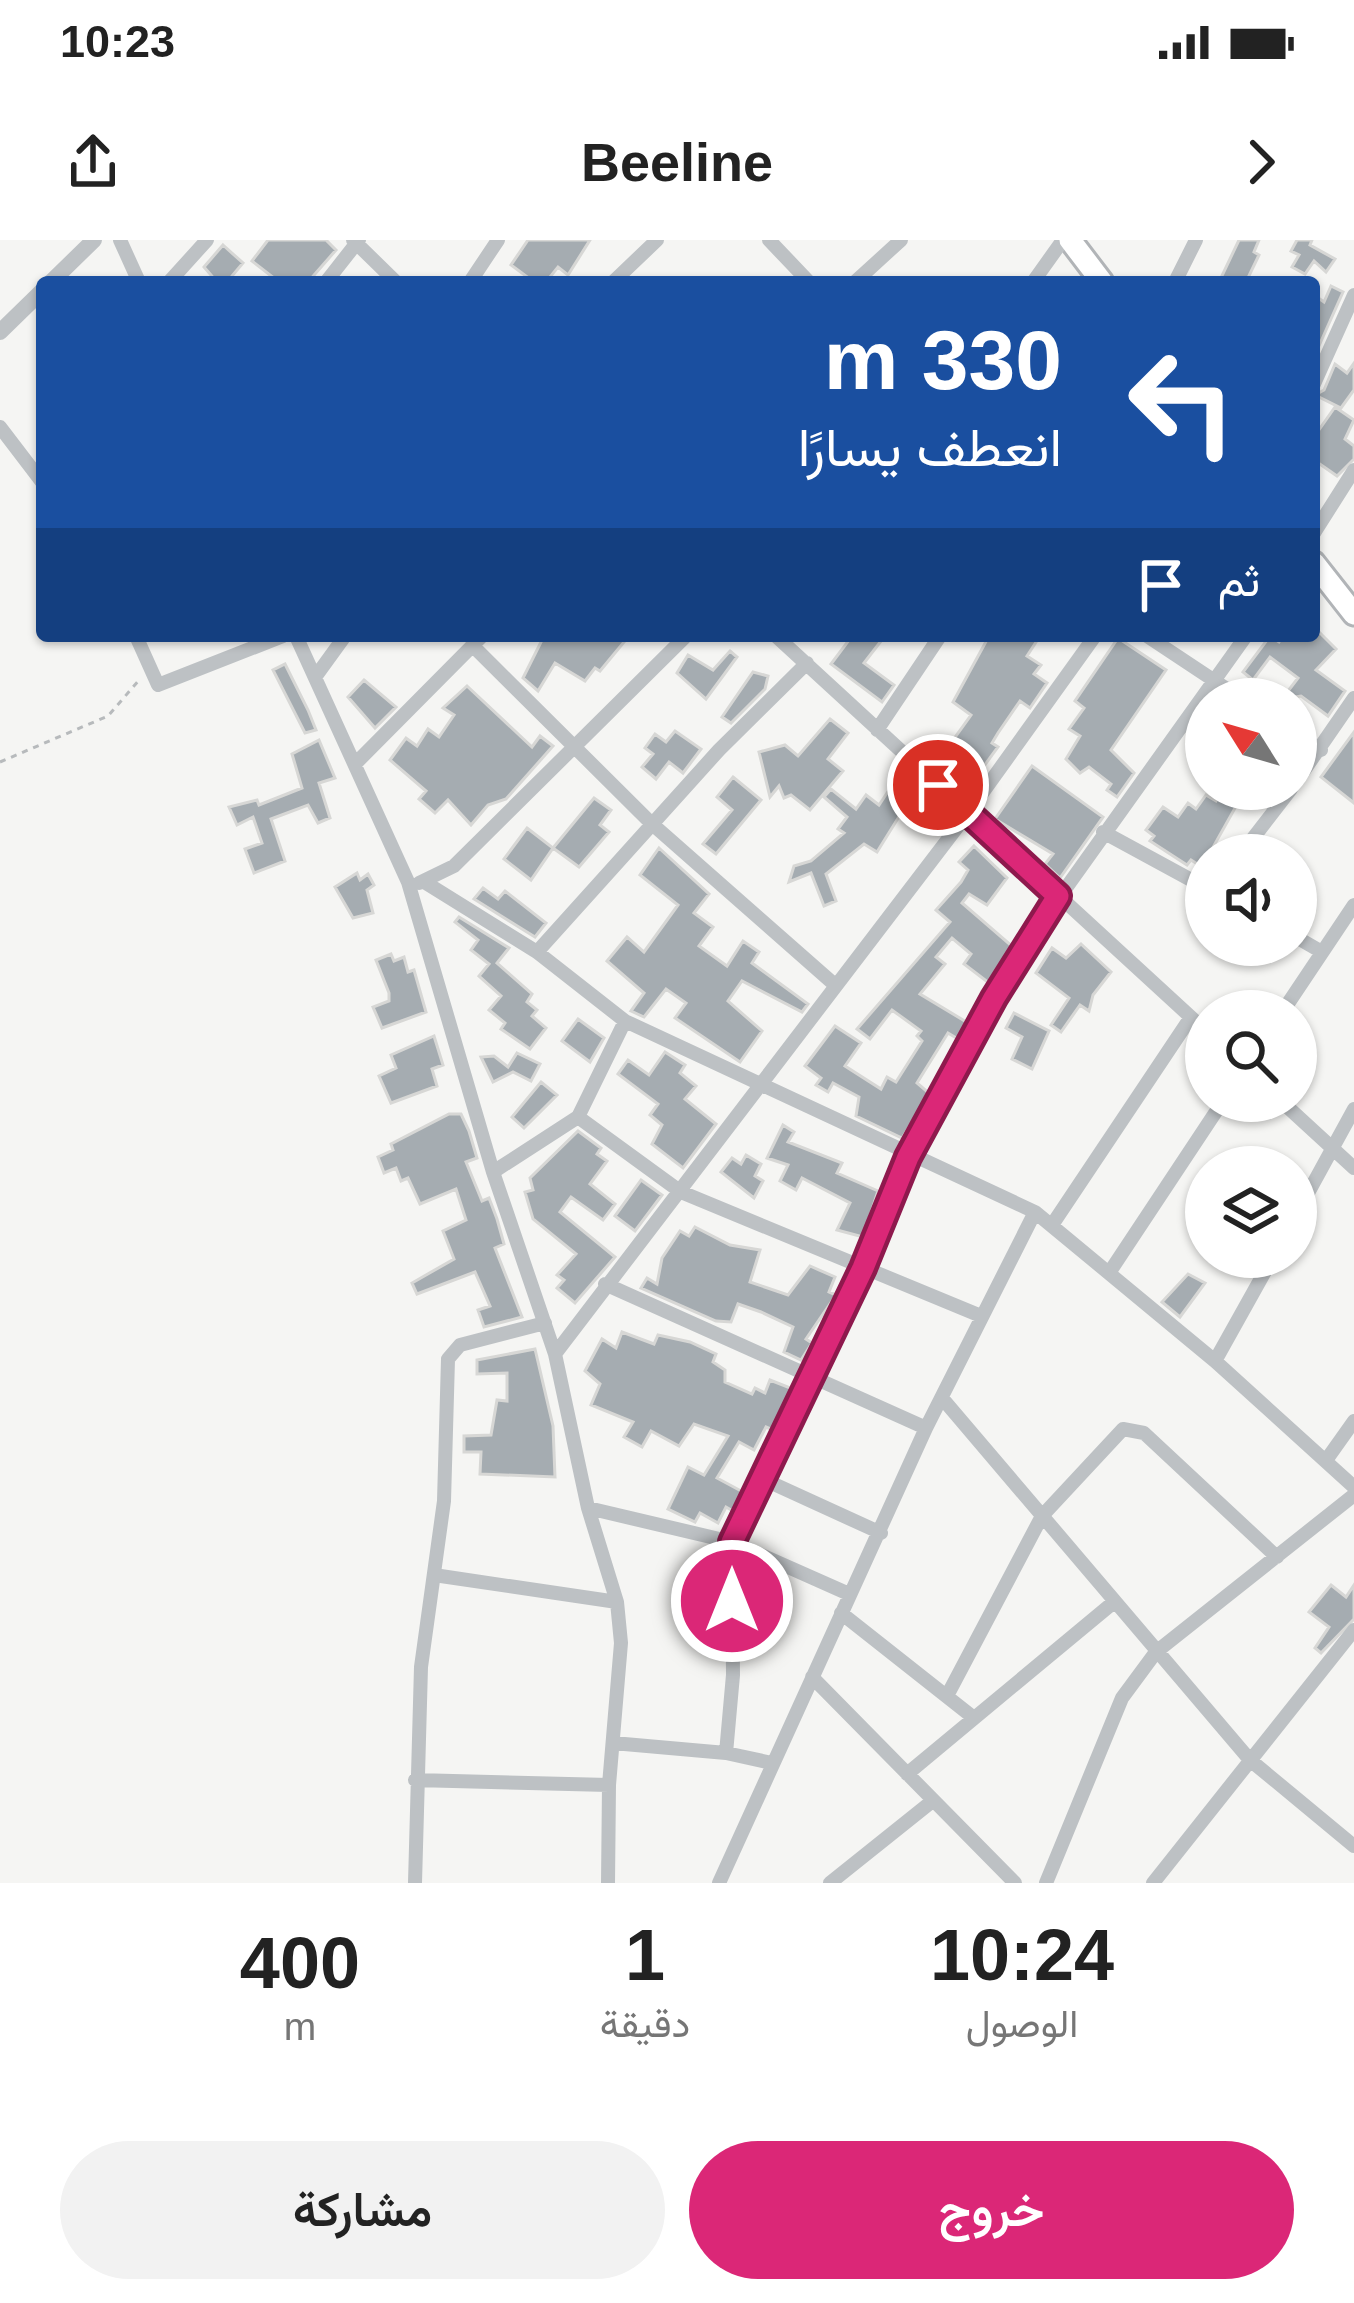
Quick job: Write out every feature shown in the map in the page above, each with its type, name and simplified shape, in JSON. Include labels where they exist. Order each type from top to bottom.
[{"type":"highway","points":[[1067,240],[1097,276]]},
{"type":"highway","points":[[1320,571],[1354,614]]},
{"type":"street","points":[[57,276],[94,240]]},
{"type":"street","points":[[120,240],[137,276]]},
{"type":"street","points":[[174,276],[207,240]]},
{"type":"street","points":[[474,276],[499,240]]},
{"type":"street","points":[[623,276],[657,240]]},
{"type":"street","points":[[770,240],[803,276]]},
{"type":"street","points":[[862,276],[901,240]]},
{"type":"street","points":[[1038,276],[1067,240]]},
{"type":"street","points":[[1178,276],[1196,240]]},
{"type":"street","points":[[330,276],[356,241],[390,276]]},
{"type":"street","points":[[1320,371],[1354,296]]},
{"type":"street","points":[[0,332],[36,297]]},
{"type":"street","points":[[0,428],[36,474]]},
{"type":"street","points":[[1320,524],[1354,470]]},
{"type":"street","points":[[139,642],[158,686],[268,642]]},
{"type":"street","points":[[299,642],[408,882],[493,1172],[555,1354],[588,1508],[617,1602],[621,1642],[609,1785],[608,1883]]},
{"type":"street","points":[[316,676],[341,642]]},
{"type":"street","points":[[357,763],[476,642]]},
{"type":"street","points":[[478,642],[651,824],[835,985]]},
{"type":"street","points":[[426,883],[454,866],[680,642]]},
{"type":"street","points":[[877,730],[936,642]]},
{"type":"street","points":[[555,1354],[968,813],[1091,642]]},
{"type":"street","points":[[1156,642],[1208,678]]},
{"type":"street","points":[[1218,678],[1242,642]]},
{"type":"street","points":[[799,643],[807,663],[877,730],[1185,1012]]},
{"type":"street","points":[[537,952],[651,824],[807,663]]},
{"type":"street","points":[[1317,755],[1354,698]]},
{"type":"street","points":[[726,1753],[733,1676],[732,1542],[808,1373],[863,1268],[908,1157],[994,998],[1058,896],[1185,723]]},
{"type":"street","points":[[1317,747],[1321,750]]},
{"type":"street","points":[[1256,834],[1275,810]]},
{"type":"street","points":[[1103,832],[1185,877]]},
{"type":"street","points":[[408,882],[426,883],[537,952],[625,1022],[760,1082],[908,1157],[1035,1211],[1327,1459],[1354,1491],[1156,1652],[1122,1699],[1046,1883]]},
{"type":"street","points":[[1297,990],[1353,907]]},
{"type":"street","points":[[1317,949],[1322,952]]},
{"type":"street","points":[[493,1172],[578,1117],[625,1022]]},
{"type":"street","points":[[1052,1225],[1185,1026]]},
{"type":"street","points":[[1317,1179],[1354,1109]]},
{"type":"street","points":[[578,1117],[681,1192],[981,1316]]},
{"type":"street","points":[[1109,1273],[1209,1122]]},
{"type":"street","points":[[1303,1122],[1354,1168]]},
{"type":"street","points":[[719,1883],[926,1428],[1035,1211]]},
{"type":"street","points":[[1215,1361],[1261,1278]]},
{"type":"street","points":[[605,1284],[926,1428]]},
{"type":"street","points":[[416,1883],[415,1780],[424,1631],[444,1501],[448,1359],[460,1345],[545,1323]]},
{"type":"street","points":[[942,1398],[1250,1760],[1354,1846]]},
{"type":"street","points":[[1327,1459],[1354,1420]]},
{"type":"street","points":[[948,1694],[1042,1516],[1123,1429],[1134,1429],[1276,1557]]},
{"type":"street","points":[[763,1479],[881,1533]]},
{"type":"street","points":[[588,1508],[732,1542],[849,1594]]},
{"type":"street","points":[[434,1575],[617,1602]]},
{"type":"street","points":[[907,1774],[1114,1602]]},
{"type":"street","points":[[841,1613],[974,1718]]},
{"type":"street","points":[[1153,1883],[1354,1630]]},
{"type":"street","points":[[812,1678],[930,1803],[1015,1883]]},
{"type":"street","points":[[613,1743],[772,1762]]},
{"type":"street","points":[[415,1780],[609,1785]]},
{"type":"street","points":[[830,1883],[930,1803]]},
{"type":"path","points":[[0,762],[108,716],[151,668]]},
{"type":"building","points":[[268,240],[326,240],[336,250],[313,276],[271,276],[252,261]]},
{"type":"building","points":[[528,240],[590,240],[568,275],[558,267],[551,276],[526,276],[511,265]]},
{"type":"building","points":[[1239,240],[1259,240],[1254,252],[1259,255],[1249,276],[1222,276]]},
{"type":"building","points":[[1297,240],[1312,240],[1310,245],[1335,259],[1326,272],[1314,261],[1305,274],[1292,267],[1299,255],[1291,251]]},
{"type":"building","points":[[223,245],[243,263],[232,276],[212,276],[204,267]]},
{"type":"building","points":[[1331,286],[1343,292],[1320,344],[1320,299],[1324,302]]},
{"type":"building","points":[[1354,363],[1354,390],[1341,408],[1320,398],[1335,364],[1347,373]]},
{"type":"building","points":[[1335,407],[1354,420],[1345,439],[1354,446],[1354,459],[1337,476],[1320,464],[1320,428]]},
{"type":"building","points":[[1320,633],[1336,649],[1316,670],[1345,691],[1328,716],[1317,708],[1317,678],[1298,678],[1270,657],[1250,678],[1243,672],[1266,642],[1320,642]]},
{"type":"building","points":[[541,642],[624,642],[585,681],[555,663],[538,691],[523,678]]},
{"type":"building","points":[[848,642],[880,642],[864,663],[894,685],[882,702],[831,664]]},
{"type":"building","points":[[986,642],[1036,642],[1027,656],[1041,665],[1034,674],[1047,683],[1030,708],[1020,701],[992,743],[998,747],[984,766],[951,743],[971,715],[953,702]]},
{"type":"building","points":[[1115,642],[1124,642],[1166,670],[1111,750],[1134,773],[1117,797],[1107,790],[1111,784],[1089,767],[1080,773],[1066,759],[1080,736],[1069,729],[1084,708],[1075,701]]},
{"type":"building","points":[[730,651],[737,657],[706,699],[677,673],[688,655],[713,670]]},
{"type":"building","points":[[285,664],[316,730],[305,733],[273,670]]},
{"type":"building","points":[[753,672],[768,676],[765,689],[731,723],[722,717]]},
{"type":"building","points":[[364,680],[396,707],[375,728],[348,697]]},
{"type":"building","points":[[467,686],[532,747],[540,736],[553,746],[506,799],[488,805],[471,825],[448,800],[435,813],[419,799],[426,791],[390,760],[406,738],[417,746],[428,729],[439,737],[454,715],[443,708]]},
{"type":"building","points":[[830,719],[848,733],[828,759],[843,771],[810,810],[791,795],[784,798],[779,786],[770,797],[759,752],[785,745],[798,756]]},
{"type":"building","points":[[675,731],[701,749],[683,773],[669,762],[656,779],[642,767],[653,754],[645,748],[655,734],[666,742]]},
{"type":"building","points":[[1354,732],[1354,803],[1321,777]]},
{"type":"building","points":[[319,740],[335,778],[319,783],[330,818],[318,823],[308,805],[271,819],[285,861],[254,873],[245,849],[262,843],[253,817],[237,825],[229,807],[257,800],[259,805],[302,788],[292,754]]},
{"type":"building","points":[[1032,766],[1103,817],[1060,878],[1045,864],[1053,854],[995,819]]},
{"type":"building","points":[[733,777],[761,800],[716,854],[703,844],[732,810],[717,797]]},
{"type":"building","points":[[891,787],[910,799],[877,852],[864,844],[826,874],[836,901],[824,906],[811,873],[789,882],[794,866],[811,861],[844,833],[838,829],[847,817],[824,797],[831,789],[856,809],[866,795],[879,805]]},
{"type":"building","points":[[594,798],[611,810],[600,825],[609,832],[579,867],[553,848]]},
{"type":"building","points":[[1163,807],[1178,817],[1185,807],[1234,810],[1220,834],[1185,834],[1185,864],[1150,841],[1154,836],[1146,830]]},
{"type":"building","points":[[527,828],[553,848],[531,880],[504,859]]},
{"type":"building","points":[[974,846],[1007,878],[987,905],[969,894],[962,903],[1013,947],[989,983],[964,964],[971,954],[952,938],[936,957],[945,964],[920,994],[968,1023],[958,1039],[948,1033],[917,1083],[930,1094],[902,1138],[856,1116],[859,1097],[833,1083],[828,1092],[816,1085],[821,1078],[805,1066],[835,1026],[861,1043],[845,1066],[881,1089],[887,1077],[896,1082],[922,1041],[917,1036],[921,1031],[892,1010],[870,1039],[857,1029],[950,922],[936,910],[961,882],[968,870],[959,862]]},
{"type":"building","points":[[659,848],[709,894],[694,913],[713,927],[699,946],[727,966],[743,941],[759,952],[752,963],[808,1004],[802,1012],[742,981],[728,1001],[762,1031],[740,1062],[675,1018],[686,1003],[666,989],[644,1017],[631,1011],[644,993],[607,961],[627,937],[644,952],[678,905],[640,875]]},
{"type":"building","points":[[357,873],[360,880],[368,874],[374,885],[367,890],[373,913],[353,918],[335,887]]},
{"type":"building","points":[[483,888],[498,899],[505,891],[546,923],[535,937],[474,899]]},
{"type":"building","points":[[459,917],[509,948],[497,963],[532,994],[527,1002],[537,1010],[532,1016],[546,1028],[530,1049],[501,1029],[505,1023],[489,1010],[501,996],[479,976],[489,964],[471,950],[478,940],[455,922]]},
{"type":"building","points":[[1081,944],[1111,972],[1093,995],[1089,1011],[1080,1005],[1061,1032],[1051,1025],[1069,998],[1036,973],[1052,948],[1066,958]]},
{"type":"building","points":[[391,954],[394,961],[404,957],[408,972],[414,970],[426,1012],[382,1028],[373,1007],[389,1001],[389,993],[376,960]]},
{"type":"building","points":[[1014,1013],[1049,1031],[1032,1069],[1012,1059],[1022,1037],[1006,1028]]},
{"type":"building","points":[[578,1019],[604,1038],[590,1062],[562,1041]]},
{"type":"building","points":[[434,1036],[443,1065],[432,1069],[437,1086],[391,1103],[379,1076],[396,1068],[391,1055]]},
{"type":"building","points":[[665,1052],[685,1065],[680,1073],[696,1086],[685,1099],[716,1124],[683,1168],[652,1144],[662,1125],[650,1115],[658,1104],[618,1074],[628,1060],[649,1075]]},
{"type":"building","points":[[517,1053],[540,1064],[531,1081],[513,1072],[493,1082],[481,1057],[494,1056],[508,1067]]},
{"type":"building","points":[[541,1082],[557,1095],[524,1128],[512,1117]]},
{"type":"building","points":[[449,1114],[461,1114],[469,1131],[477,1158],[466,1162],[482,1201],[489,1198],[497,1219],[504,1244],[495,1248],[522,1317],[484,1327],[478,1310],[490,1306],[475,1272],[417,1294],[412,1283],[454,1259],[443,1231],[466,1220],[456,1189],[420,1204],[408,1178],[401,1181],[396,1168],[384,1173],[378,1157],[393,1150],[391,1144]]},
{"type":"building","points":[[783,1125],[794,1132],[788,1142],[842,1163],[837,1173],[878,1191],[863,1237],[837,1230],[850,1203],[802,1178],[796,1190],[780,1181],[788,1165],[767,1158]]},
{"type":"building","points":[[578,1131],[601,1148],[597,1154],[607,1161],[590,1184],[615,1204],[603,1220],[571,1197],[560,1212],[615,1257],[575,1303],[557,1288],[564,1280],[557,1275],[576,1254],[533,1219],[525,1192],[533,1190],[530,1178]]},
{"type":"building","points":[[746,1155],[761,1164],[755,1176],[763,1181],[754,1198],[721,1172],[732,1158],[741,1164]]},
{"type":"building","points":[[641,1180],[662,1195],[635,1231],[615,1216]]},
{"type":"building","points":[[695,1227],[730,1245],[760,1250],[750,1282],[788,1295],[810,1266],[835,1277],[829,1292],[836,1295],[806,1339],[812,1343],[801,1360],[784,1352],[793,1327],[761,1312],[738,1304],[731,1322],[716,1321],[641,1288],[647,1278],[657,1284],[662,1258],[680,1231],[689,1236]]},
{"type":"building","points":[[1185,1277],[1205,1283],[1180,1317],[1162,1302]]},
{"type":"building","points":[[622,1332],[654,1344],[658,1335],[690,1342],[716,1354],[713,1362],[725,1370],[725,1382],[752,1394],[755,1388],[765,1393],[770,1380],[793,1389],[773,1430],[766,1427],[754,1450],[739,1442],[717,1478],[743,1492],[733,1511],[726,1507],[718,1523],[700,1513],[695,1522],[668,1509],[688,1467],[704,1475],[728,1436],[694,1424],[679,1446],[651,1431],[642,1447],[624,1437],[633,1422],[591,1405],[600,1384],[585,1371],[602,1339],[616,1348]]},
{"type":"building","points":[[535,1349],[553,1426],[555,1477],[480,1474],[481,1452],[464,1452],[464,1436],[491,1435],[497,1400],[507,1401],[507,1373],[477,1374],[477,1360]]},
{"type":"building","points":[[1331,1585],[1346,1597],[1354,1585],[1354,1619],[1321,1653],[1315,1648],[1329,1627],[1309,1612]]},
{"type":"route","points":[[732,1601],[732,1542],[808,1373],[863,1268],[908,1157],[994,998],[1058,896],[938,785]]}]
